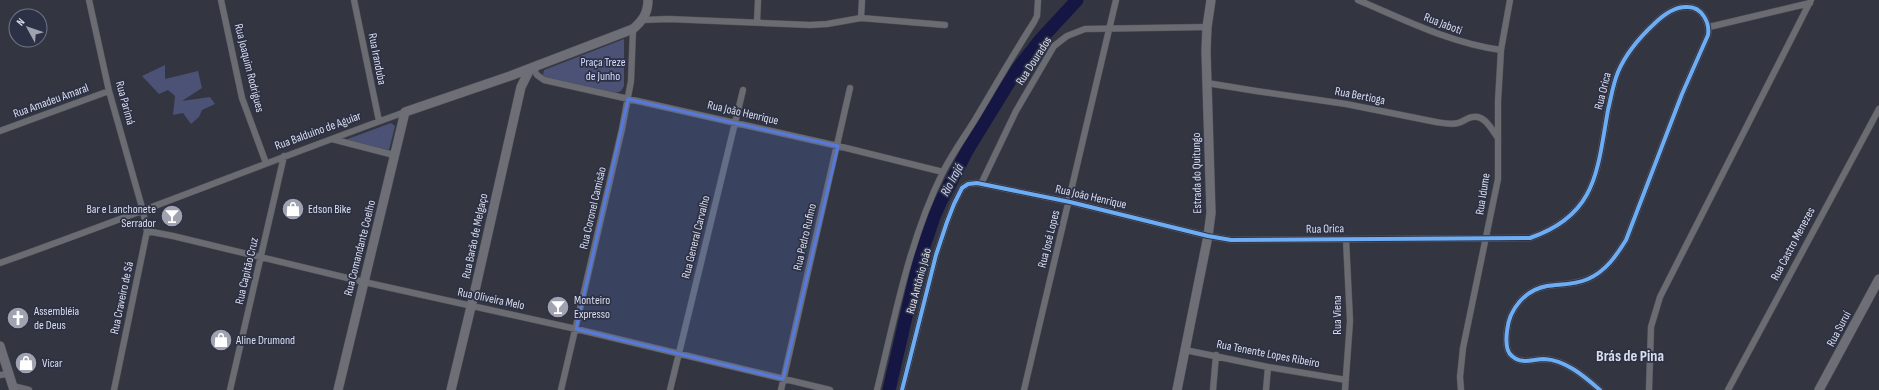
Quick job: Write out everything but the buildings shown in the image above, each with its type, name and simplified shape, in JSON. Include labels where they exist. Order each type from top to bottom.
[{"type":"street","name":"Rua Parimá","points":[[89,0],[109,91],[144,211]]},
{"type":"street","name":"Rua Joaquim Rodrigues","points":[[222,0],[242,98],[266,163]]},
{"type":"street","name":"Rua Iranduba","points":[[354,0],[379,122]]},
{"type":"street","points":[[648,0],[643,20],[656,19],[818,25],[862,18],[945,25]]},
{"type":"street","points":[[757,22],[758,0]]},
{"type":"street","points":[[862,0],[862,18]]},
{"type":"street","name":"Rua Antônio João","points":[[877,390],[917,236],[943,172],[1006,65],[1034,22],[1038,9],[1038,0]]},
{"type":"street","name":"Rua José Lopes","points":[[1024,390],[1070,202],[1116,0]]},
{"type":"street","name":"Estrada do Quitungo","points":[[1177,390],[1208,236],[1211,189],[1207,83],[1207,27],[1211,0]]},
{"type":"street","name":"Rua Jaboti","points":[[1358,0],[1444,37],[1484,48],[1501,50]]},
{"type":"street","name":"Rua Idume","points":[[1461,390],[1461,364],[1498,180],[1498,100],[1501,50],[1510,0]]},
{"type":"street","points":[[1600,390],[1580,373],[1556,362],[1545,359],[1527,362],[1512,356],[1508,350],[1506,339],[1508,322],[1513,309],[1522,299],[1534,290],[1547,286],[1570,285],[1589,278],[1604,269],[1616,256],[1634,223],[1682,94],[1704,45],[1709,27],[1811,2]]},
{"type":"street","points":[[1649,390],[1651,327],[1660,297],[1811,2]]},
{"type":"street","name":"Rua Orica","points":[[1208,236],[1230,240],[1530,238],[1546,232],[1573,214],[1583,202],[1592,187],[1611,95],[1618,72],[1628,53],[1659,19],[1670,11],[1681,6],[1691,7],[1700,12],[1709,27]]},
{"type":"street","name":"Rua Balduino de Aguiar","points":[[0,263],[144,211],[284,156],[510,76],[633,29],[643,20]]},
{"type":"street","name":"Rua Dourados","points":[[981,184],[1016,111],[1054,46],[1066,36],[1085,29],[1207,27]]},
{"type":"street","name":"Rua Coronel Camisão","points":[[561,390],[628,99],[633,29]]},
{"type":"street","points":[[531,68],[539,77]]},
{"type":"street","name":"Rua Barão de Melgaço","points":[[451,390],[472,306],[521,85],[531,68]]},
{"type":"street","points":[[510,76],[521,85],[529,78],[539,77]]},
{"type":"street","name":"Rua João Henrique","points":[[539,77],[544,80],[838,146],[943,172]]},
{"type":"street","name":"Rua Bertioga","points":[[1207,83],[1346,104],[1451,124],[1459,123],[1473,117],[1480,117],[1486,122],[1498,138]]},
{"type":"street","name":"Rua Pedro Rufino","points":[[781,390],[838,146],[850,88]]},
{"type":"street","name":"Rua General Carvalho","points":[[670,390],[743,90]]},
{"type":"street","name":"Rua Amadeu Amaral","points":[[0,131],[109,91]]},
{"type":"street","name":"Rua Castro Menezes","points":[[1728,390],[1879,109]]},
{"type":"street","name":"Rua Comandante Coelho","points":[[338,390],[405,112]]},
{"type":"street","points":[[332,140],[394,155]]},
{"type":"street","name":"Rua Capitão Cruz","points":[[230,390],[284,156]]},
{"type":"street","name":"Rua Antônio João","points":[[902,390],[936,255],[954,204],[962,188],[968,184]]},
{"type":"street","name":"Rua João Henrique","points":[[968,184],[981,184],[1070,202],[1208,236]]},
{"type":"street","name":"Rua Craveiro de Sá","points":[[114,390],[147,231],[144,211]]},
{"type":"street","name":"Rua Oliveira Melo","points":[[147,231],[364,282],[576,329],[830,390]]},
{"type":"street","name":"Rua Viena","points":[[1346,239],[1350,321],[1346,390]]},
{"type":"street","name":"Rua Suruí","points":[[1819,390],[1879,279]]},
{"type":"street","points":[[0,346],[4,374],[13,388],[29,390]]},
{"type":"street","name":"Rua Tenente Lopes Ribeiro","points":[[1185,350],[1216,355],[1268,367],[1346,380]]},
{"type":"street","points":[[1213,390],[1216,355]]},
{"type":"street","points":[[1266,390],[1268,367]]},
{"type":"highlighted area","points":[[628,99],[838,146],[783,379],[576,329]]},
{"type":"green space","name":"Praça Treze de Junho","points":[[624,39],[624,86],[621,91],[616,93],[546,79],[543,75],[544,70]]},
{"type":"green space","points":[[165,65],[165,79],[198,71],[202,88],[182,101],[210,97],[215,104],[202,110],[199,117],[191,124],[183,113],[173,115],[175,96],[168,90],[159,94],[142,76]]},
{"type":"green space","points":[[391,123],[395,126],[389,150],[345,140]]},
{"type":"waterway","name":"Rio Irajá","points":[[889,390],[919,261],[941,201],[968,149],[1018,68],[1040,40],[1077,0]]},
{"type":"cycle path","points":[[902,390],[936,255],[954,204],[962,188],[968,184],[977,183],[1070,202],[1208,236],[1231,240],[1530,238],[1552,228],[1569,217],[1581,203],[1590,188],[1601,152],[1608,110],[1615,81],[1621,65],[1633,46],[1665,14],[1678,8],[1693,8],[1704,16],[1708,26],[1708,35],[1682,94],[1626,240],[1610,262],[1594,276],[1578,282],[1539,288],[1525,296],[1515,308],[1508,323],[1506,345],[1510,354],[1516,359],[1524,361],[1544,359],[1560,362],[1575,370],[1600,390]]},
{"type":"place","name":"Edson Bike","points":[[293,209]]},
{"type":"place","name":"Bar e Lanchonete Serrador","points":[[172,216]]},
{"type":"place","name":"Monteiro Expresso","points":[[558,307]]},
{"type":"place","name":"Assembléia de Deus","points":[[18,318]]},
{"type":"place","name":"Aline Drumond","points":[[221,340]]},
{"type":"place","name":"Vicar","points":[[26,363]]},
{"type":"district","name":"Brás de Pina","points":[[1630,356]]}]
